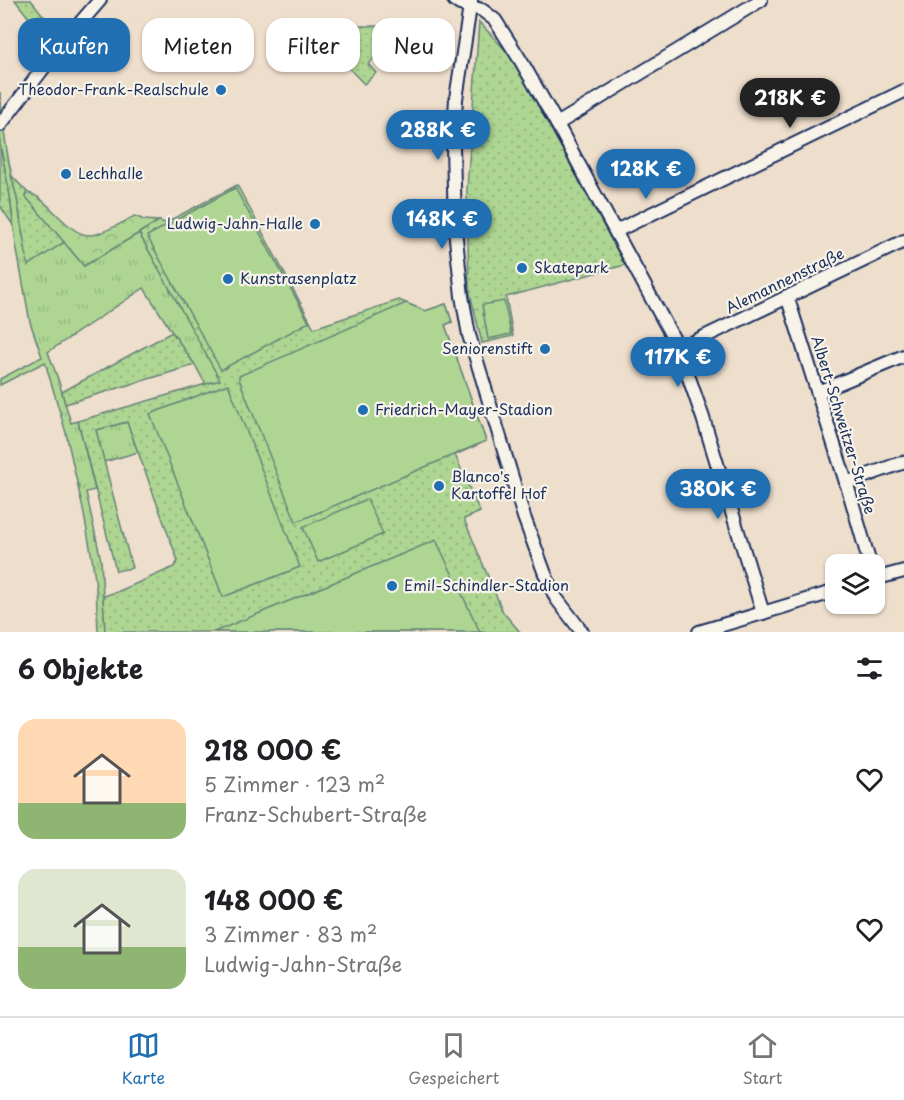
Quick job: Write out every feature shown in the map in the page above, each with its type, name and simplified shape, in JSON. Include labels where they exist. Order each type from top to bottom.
[{"type":"street","points":[[0,125],[61,45],[100,0]]},
{"type":"street","points":[[454,0],[460,4],[470,3],[495,20],[557,124],[679,349],[703,418],[763,613]]},
{"type":"street","points":[[557,124],[761,0]]},
{"type":"street","points":[[470,3],[456,99],[453,146],[455,229],[462,296],[469,335],[522,509],[545,574],[556,598],[582,632]]},
{"type":"street","points":[[616,231],[904,91]]},
{"type":"street","name":"Alemannenstraße","points":[[679,349],[904,241]]},
{"type":"street","name":"Albert-Schweitzer-Straße","points":[[787,296],[867,554]]},
{"type":"street","points":[[818,392],[904,356]]},
{"type":"street","points":[[846,483],[904,462]]},
{"type":"street","points":[[885,576],[904,571]]},
{"type":"street","points":[[699,632],[825,594]]},
{"type":"green space","points":[[15,0],[31,0],[45,18],[29,18]]},
{"type":"green space","points":[[479,22],[511,56],[625,265],[506,297],[513,336],[482,343],[469,289],[467,189]]},
{"type":"green space","points":[[360,26],[372,26],[372,60],[368,64],[372,72],[376,73],[364,84],[353,72],[360,72]]},
{"type":"green space","points":[[0,92],[9,163],[28,265],[64,242],[84,266],[139,233],[221,380],[206,385],[144,288],[48,352],[71,423],[78,421],[95,490],[86,492],[101,560],[105,632],[98,632],[96,587],[83,509],[66,433],[45,362],[0,385],[0,379],[42,357],[30,322],[0,145]]},
{"type":"green space","points":[[0,145],[10,196],[13,225],[0,206]]},
{"type":"green space","points":[[11,175],[27,192],[25,196],[64,242],[28,266],[17,198]]},
{"type":"green space","points":[[237,185],[314,328],[399,300],[425,311],[446,304],[452,322],[445,325],[486,441],[455,455],[480,512],[464,519],[503,612],[520,632],[105,632],[103,596],[174,567],[178,561],[127,422],[96,430],[132,568],[116,571],[78,421],[220,380],[139,233],[159,221],[165,223]]},
{"type":"green space","name":"Kunstrasenplatz","points":[[235,188],[309,322],[221,370],[147,236]]},
{"type":"green space","points":[[27,192],[35,195],[70,226],[84,234],[92,235],[103,232],[135,216],[144,220],[159,221],[84,266],[25,196]]},
{"type":"green space","points":[[504,301],[511,334],[488,339],[482,305]]},
{"type":"green space","name":"Friedrich-Mayer-Stadion","points":[[406,303],[425,311],[446,304],[452,322],[445,325],[486,441],[296,522],[239,376]]},
{"type":"green space","points":[[172,332],[195,365],[65,404],[62,392]]},
{"type":"green space","points":[[228,384],[300,567],[223,597],[150,414]]},
{"type":"green space","points":[[127,422],[138,452],[104,462],[96,430]]},
{"type":"green space","points":[[367,499],[383,534],[318,562],[303,527]]},
{"type":"green space","name":"Emil-Schindler-Stadion","points":[[436,540],[480,632],[214,632]]},
{"type":"place","name":"Theodor-Frank-Realschule","points":[[221,90]]},
{"type":"place","name":"Lechhalle","points":[[66,174]]},
{"type":"place","name":"Ludwig-Jahn-Halle","points":[[315,224]]},
{"type":"place","name":"Skatepark","points":[[522,268]]},
{"type":"place","name":"Kunstrasenplatz","points":[[228,279]]},
{"type":"place","name":"Seniorenstift","points":[[545,349]]},
{"type":"place","name":"Friedrich-Mayer-Stadion","points":[[363,410]]},
{"type":"place","name":"Blanco's Kartoffel Hof","points":[[439,486]]},
{"type":"place","name":"Emil-Schindler-Stadion","points":[[392,586]]}]
